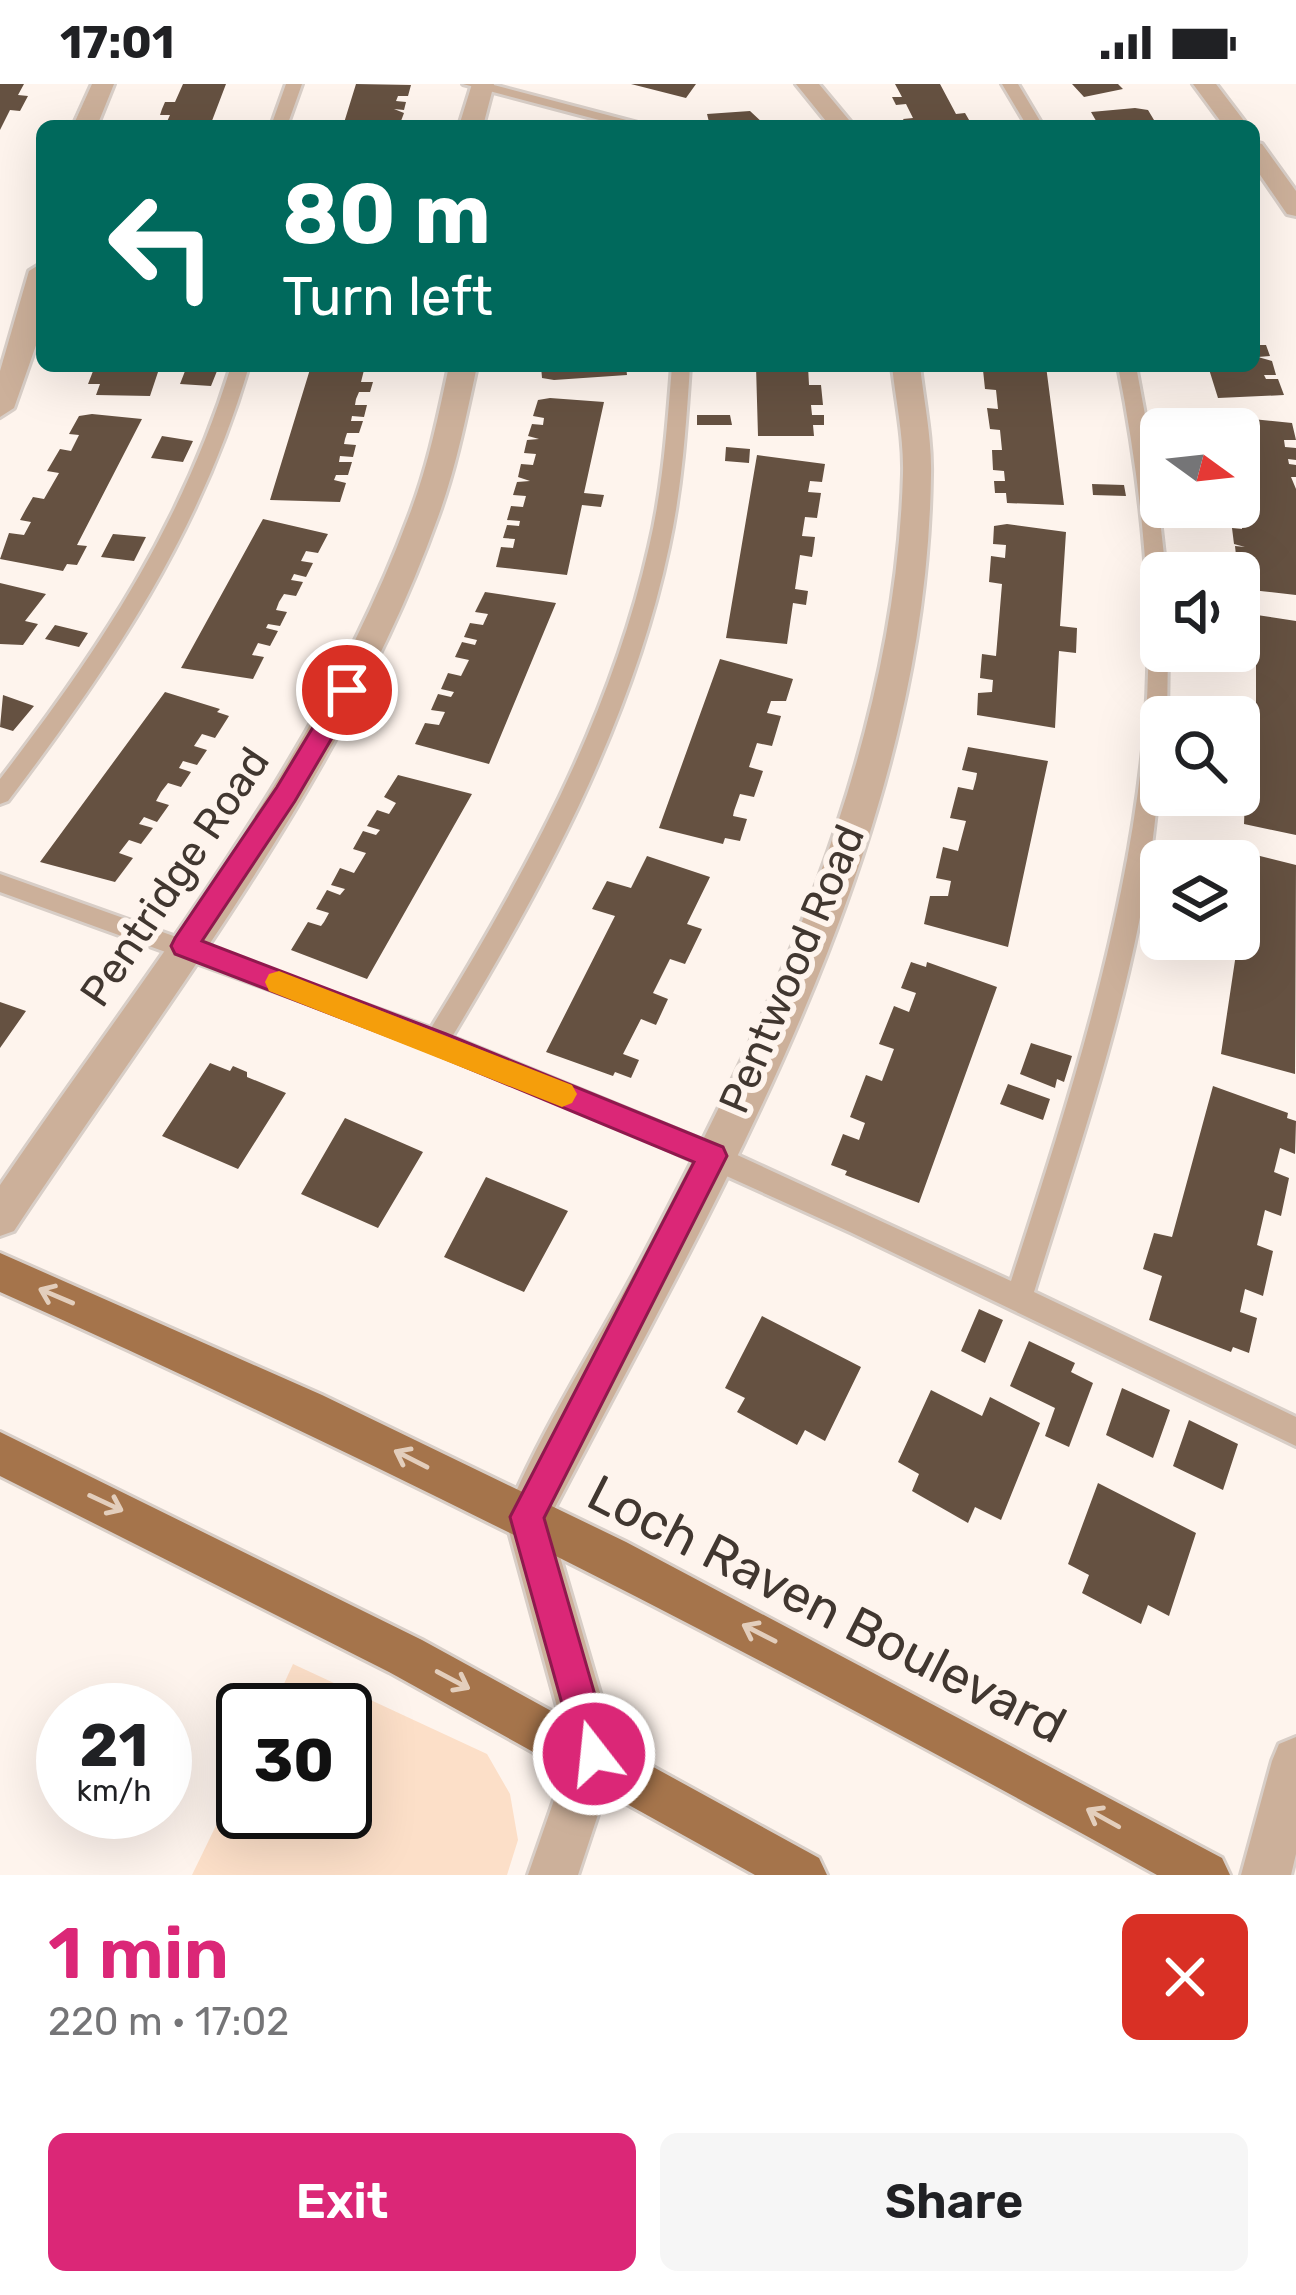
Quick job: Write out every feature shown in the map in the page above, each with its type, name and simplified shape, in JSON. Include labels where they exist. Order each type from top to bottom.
[{"type":"main road","name":"Loch Raven Boulevard","points":[[0,1272],[329,1418],[879,1693],[1205,1875]]},
{"type":"main road","points":[[0,1453],[248,1571],[594,1754],[802,1875]]},
{"type":"street","points":[[88,120],[104,84]]},
{"type":"street","points":[[807,84],[837,120]]},
{"type":"street","points":[[1204,84],[1231,120]]},
{"type":"street","points":[[472,120],[479,85]]},
{"type":"street","points":[[1260,158],[1296,209]]},
{"type":"street","points":[[0,408],[36,297]]},
{"type":"street","name":"Pentridge Road","points":[[0,1218],[297,777],[365,657],[429,504],[462,372]]},
{"type":"street","name":"Pentwood Road","points":[[527,1517],[712,1156],[824,910],[862,802],[889,703],[907,600],[917,473],[907,372]]},
{"type":"street","points":[[527,1517],[594,1754],[553,1875]]},
{"type":"street","points":[[1266,1875],[1296,1761]]},
{"type":"lane","points":[[281,120],[294,84]]},
{"type":"lane","points":[[1010,84],[1032,120]]},
{"type":"lane","points":[[479,85],[617,120]]},
{"type":"lane","points":[[0,795],[80,692],[145,592],[223,428],[238,372]]},
{"type":"lane","points":[[436,1042],[546,855],[593,756],[633,648],[674,475],[681,372]]},
{"type":"lane","points":[[1018,1300],[1087,1082],[1135,880],[1155,738],[1158,604],[1152,527],[1128,372]]},
{"type":"lane","points":[[0,883],[184,946],[436,1042],[712,1156],[1296,1432]]},
{"type":"shaded area","points":[[293,1664],[334,1683],[284,1683]]},
{"type":"shaded area","points":[[372,1701],[487,1754],[510,1794],[518,1840],[507,1875],[192,1875],[216,1826],[216,1839],[372,1839]]},
{"type":"building","points":[[0,84],[24,84],[18,95],[28,96],[20,111],[10,110],[0,130]]},
{"type":"building","points":[[183,84],[226,84],[212,120],[168,120],[170,115],[160,115],[165,102],[175,102]]},
{"type":"building","points":[[356,84],[411,85],[408,96],[398,96],[396,101],[406,102],[404,110],[394,109],[404,113],[401,120],[345,120]]},
{"type":"building","points":[[631,84],[696,84],[686,98]]},
{"type":"building","points":[[895,84],[940,84],[956,114],[965,113],[969,120],[904,120],[913,118],[906,104],[896,105],[892,97],[902,97]]},
{"type":"building","points":[[1072,84],[1118,84],[1123,89],[1084,97]]},
{"type":"building","points":[[1135,108],[1148,110],[1154,120],[1096,120],[1091,112]]},
{"type":"building","points":[[750,111],[760,120],[708,120],[707,114]]},
{"type":"building","points":[[1260,345],[1266,345],[1270,356],[1260,357]]},
{"type":"building","points":[[1260,358],[1272,361],[1276,375],[1264,375],[1278,379],[1284,395],[1218,398],[1210,372],[1260,372]]},
{"type":"building","points":[[93,372],[158,372],[150,396],[96,395],[100,384],[88,384]]},
{"type":"building","points":[[185,372],[217,372],[211,386],[180,384]]},
{"type":"building","points":[[309,372],[364,372],[361,382],[373,382],[370,392],[359,392],[356,399],[355,405],[367,405],[364,417],[352,416],[351,421],[363,421],[359,433],[347,433],[345,439],[344,444],[356,445],[353,457],[340,456],[339,462],[352,462],[348,475],[336,475],[334,480],[346,483],[340,502],[270,500]]},
{"type":"building","points":[[542,372],[627,375],[554,380],[542,378]]},
{"type":"building","points":[[756,372],[808,372],[809,385],[821,385],[823,405],[811,405],[812,415],[824,415],[824,425],[813,425],[814,436],[758,436]]},
{"type":"building","points":[[983,372],[1047,372],[1064,505],[1007,503],[1006,493],[995,493],[994,481],[1005,481],[1004,471],[993,470],[992,450],[1002,450],[1000,430],[990,429],[987,408],[998,409],[996,390],[985,389]]},
{"type":"building","points":[[538,400],[604,402],[584,493],[604,495],[601,507],[582,505],[567,575],[496,567],[501,547],[513,548],[515,539],[503,538],[507,525],[519,526],[520,521],[507,520],[511,506],[523,507],[526,496],[513,495],[517,482],[530,481],[518,477],[521,464],[533,465],[536,454],[524,453],[527,440],[539,439],[528,436],[532,424],[543,425],[544,418],[533,416]]},
{"type":"building","points":[[697,415],[730,415],[732,425],[697,425]]},
{"type":"building","points":[[79,416],[142,419],[77,545],[87,546],[77,565],[67,564],[63,571],[0,559],[9,533],[24,535],[31,522],[20,520],[33,497],[44,499],[59,473],[47,471],[60,449],[71,451],[79,435],[69,434]]},
{"type":"building","points":[[1260,420],[1292,423],[1296,440],[1284,440],[1285,447],[1296,448],[1296,460],[1288,459],[1296,465],[1296,477],[1291,477],[1296,489],[1296,595],[1260,591],[1260,552],[1236,552],[1235,546],[1245,547],[1234,544],[1232,528],[1260,528]]},
{"type":"building","points":[[162,436],[193,441],[183,462],[151,458]]},
{"type":"building","points":[[726,447],[750,449],[749,463],[725,461]]},
{"type":"building","points":[[757,455],[825,464],[822,482],[810,481],[808,492],[821,493],[817,518],[805,517],[802,536],[815,537],[813,552],[812,557],[800,555],[795,589],[808,591],[806,605],[793,603],[787,644],[726,638]]},
{"type":"building","points":[[1092,484],[1124,485],[1126,496],[1093,495]]},
{"type":"building","points":[[263,519],[328,534],[318,553],[306,551],[301,561],[313,563],[306,577],[294,574],[291,580],[303,582],[296,596],[284,594],[279,602],[276,610],[287,612],[280,626],[268,624],[266,628],[278,631],[270,646],[258,643],[252,655],[264,657],[253,679],[181,668]]},
{"type":"building","points":[[994,526],[1066,532],[1060,626],[1077,628],[1076,653],[1059,651],[1055,728],[977,715],[978,693],[992,692],[993,680],[980,678],[982,654],[996,656],[1002,584],[989,582],[991,556],[1005,558],[1006,545],[993,544]]},
{"type":"building","points":[[113,534],[146,537],[134,561],[101,557]]},
{"type":"building","points":[[0,583],[46,594],[25,621],[38,624],[23,645],[0,644]]},
{"type":"building","points":[[485,592],[556,603],[489,764],[415,744],[425,723],[439,725],[445,712],[431,710],[438,694],[451,697],[454,692],[441,689],[448,673],[461,676],[469,660],[455,657],[462,642],[475,645],[477,640],[464,637],[470,623],[483,625],[488,614],[475,612]]},
{"type":"building","points":[[1260,615],[1296,621],[1296,835],[1244,824],[1244,816],[1260,816],[1260,696],[1256,696]]},
{"type":"building","points":[[55,625],[88,633],[79,647],[45,639]]},
{"type":"building","points":[[720,659],[793,679],[786,701],[771,701],[767,713],[781,716],[772,746],[757,743],[749,767],[763,771],[754,797],[740,794],[734,811],[733,816],[747,819],[740,841],[725,838],[723,844],[659,828]]},
{"type":"building","points":[[165,692],[229,716],[215,738],[202,734],[194,746],[207,750],[197,765],[183,761],[179,768],[191,772],[181,787],[168,783],[161,792],[156,801],[169,805],[157,822],[144,817],[139,824],[153,828],[141,844],[129,840],[119,853],[133,858],[115,882],[40,862]]},
{"type":"building","points":[[3,695],[34,706],[13,731],[0,727]]},
{"type":"building","points":[[968,747],[1048,761],[1008,947],[924,924],[930,896],[948,896],[951,881],[936,878],[943,847],[958,851],[966,821],[950,818],[958,787],[973,790],[976,779],[977,773],[962,770]]},
{"type":"building","points":[[398,775],[472,794],[367,979],[291,950],[308,922],[321,926],[324,922],[329,913],[316,909],[327,890],[340,895],[345,889],[331,885],[340,868],[354,873],[366,853],[353,849],[363,831],[376,835],[380,830],[367,826],[377,810],[389,814],[396,803],[384,797]]},
{"type":"building","points":[[647,856],[710,877],[687,924],[702,929],[685,964],[670,959],[653,993],[668,999],[656,1025],[641,1019],[623,1054],[639,1060],[631,1078],[615,1072],[613,1076],[546,1052],[615,916],[592,909],[607,881],[631,888]]},
{"type":"building","points":[[1260,856],[1296,865],[1295,1074],[1221,1054],[1235,960],[1260,960]]},
{"type":"building","points":[[911,962],[926,967],[927,962],[997,987],[919,1203],[845,1175],[847,1171],[831,1165],[843,1134],[859,1140],[865,1123],[850,1117],[866,1075],[882,1081],[894,1049],[879,1044],[894,1006],[909,1012],[916,993],[901,988]]},
{"type":"building","points":[[0,1002],[26,1011],[0,1048]]},
{"type":"building","points":[[1031,1043],[1072,1056],[1064,1082],[1057,1079],[1055,1088],[1020,1074]]},
{"type":"building","points":[[210,1063],[230,1071],[233,1066],[286,1093],[238,1169],[162,1136]]},
{"type":"building","points":[[1008,1084],[1050,1099],[1043,1120],[1000,1104]]},
{"type":"building","points":[[1213,1086],[1288,1113],[1287,1118],[1296,1121],[1295,1154],[1280,1148],[1274,1172],[1289,1178],[1281,1216],[1265,1210],[1257,1245],[1273,1251],[1263,1296],[1245,1289],[1240,1312],[1257,1318],[1249,1353],[1233,1347],[1231,1352],[1149,1320],[1162,1276],[1143,1269],[1154,1233],[1172,1237]]},
{"type":"building","points":[[345,1118],[423,1152],[378,1228],[301,1194]]},
{"type":"building","points":[[486,1177],[568,1211],[524,1292],[444,1257]]},
{"type":"building","points":[[979,1309],[1003,1320],[985,1363],[961,1351]]},
{"type":"building","points":[[762,1316],[861,1367],[825,1441],[805,1430],[797,1445],[737,1412],[745,1398],[725,1388]]},
{"type":"building","points":[[1029,1341],[1075,1363],[1071,1372],[1093,1383],[1069,1447],[1045,1436],[1055,1408],[1010,1386]]},
{"type":"building","points":[[1122,1388],[1170,1410],[1153,1458],[1106,1435]]},
{"type":"building","points":[[931,1390],[982,1416],[990,1397],[1040,1423],[1001,1520],[975,1507],[968,1523],[912,1491],[919,1474],[898,1462]]},
{"type":"building","points":[[1189,1420],[1238,1444],[1223,1490],[1173,1466]]},
{"type":"building","points":[[1098,1483],[1196,1533],[1169,1616],[1148,1605],[1141,1624],[1082,1593],[1089,1575],[1068,1564]]},
{"type":"slow traffic","points":[[279,982],[562,1094]]},
{"type":"route","points":[[347,690],[286,794],[184,946],[436,1042],[712,1156],[527,1517],[594,1754]]}]
